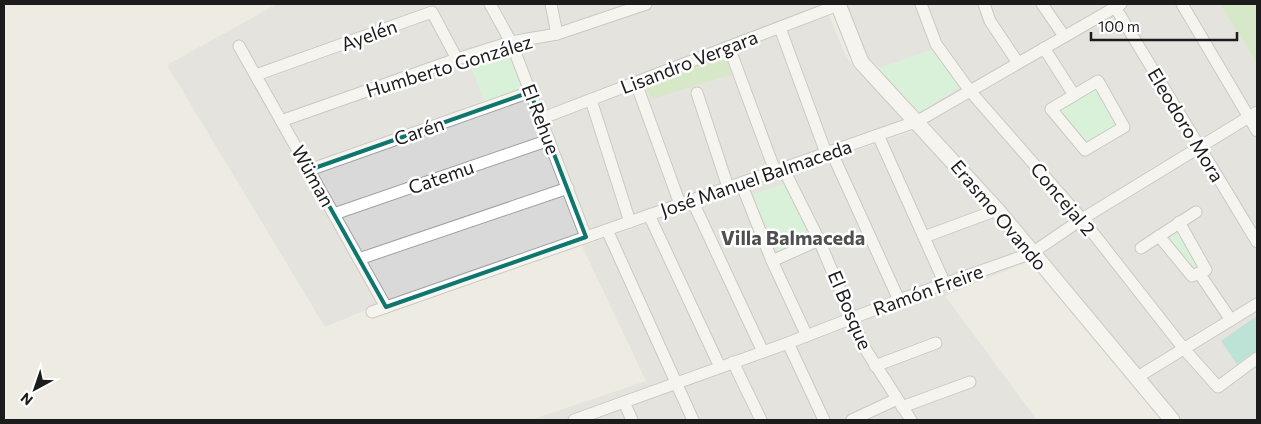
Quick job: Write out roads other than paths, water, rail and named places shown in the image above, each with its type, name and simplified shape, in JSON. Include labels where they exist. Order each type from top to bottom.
[{"type":"street","name":"El Rehue","points":[[490,4],[511,42],[586,237]]},
{"type":"street","points":[[550,4],[557,34]]},
{"type":"street","name":"Humberto González","points":[[281,120],[457,59],[511,42],[557,34],[646,4]]},
{"type":"street","name":"Concejal 2","points":[[921,4],[936,44],[970,91],[1082,219],[1184,349],[1218,387],[1257,358]]},
{"type":"street","points":[[984,4],[990,21],[1018,63]]},
{"type":"street","points":[[1042,4],[1064,36]]},
{"type":"street","points":[[1182,4],[1253,114],[1257,130]]},
{"type":"street","name":"Lisandro Vergara","points":[[540,119],[838,5]]},
{"type":"street","name":"Erasmo Ovando","points":[[838,5],[862,62],[918,121],[996,210],[1172,420]]},
{"type":"street","name":"José Manuel Balmaceda","points":[[372,312],[918,121],[1113,6]]},
{"type":"street","name":"Eleodoro Mora","points":[[1113,6],[1257,242]]},
{"type":"street","name":"Ayelén","points":[[256,75],[432,12],[457,59]]},
{"type":"street","points":[[780,28],[829,152],[899,300]]},
{"type":"street","name":"Wüman","points":[[239,46],[386,307]]},
{"type":"street","name":"El Bosque","points":[[729,47],[779,169],[819,240],[864,347],[899,403],[912,420]]},
{"type":"street","points":[[1044,48],[1074,95]]},
{"type":"street","points":[[1098,81],[1124,127],[1085,150],[1051,109],[1074,95],[1098,81]]},
{"type":"street","points":[[636,83],[680,204]]},
{"type":"street","name":"Carén","points":[[309,170],[530,92]]},
{"type":"street","points":[[697,93],[728,187]]},
{"type":"street","points":[[591,100],[630,222]]},
{"type":"street","name":"Ramón Freire","points":[[574,420],[1032,253],[1082,219],[1253,114]]},
{"type":"street","points":[[878,135],[945,284]]},
{"type":"street","name":"Catemu","points":[[334,214],[549,140]]},
{"type":"street","points":[[741,183],[772,261],[807,336]]},
{"type":"street","points":[[359,259],[568,188]]},
{"type":"street","points":[[692,200],[762,352]]},
{"type":"street","points":[[924,237],[996,210]]},
{"type":"street","points":[[1141,248],[1196,212]]},
{"type":"street","points":[[649,215],[720,367]]},
{"type":"street","points":[[1159,236],[1192,276],[1206,270],[1180,222]]},
{"type":"street","points":[[606,230],[693,420]]},
{"type":"street","points":[[772,261],[819,240]]},
{"type":"street","points":[[1199,273],[1231,320]]},
{"type":"street","points":[[1136,378],[1257,304]]},
{"type":"street","points":[[788,343],[824,420]]},
{"type":"street","points":[[875,366],[936,344]]},
{"type":"street","points":[[733,362],[761,420]]},
{"type":"street","points":[[852,420],[899,403],[970,382]]},
{"type":"street","points":[[624,402],[632,420]]},
{"type":"district","name":"Villa Balmaceda","points":[[793,238]]}]
